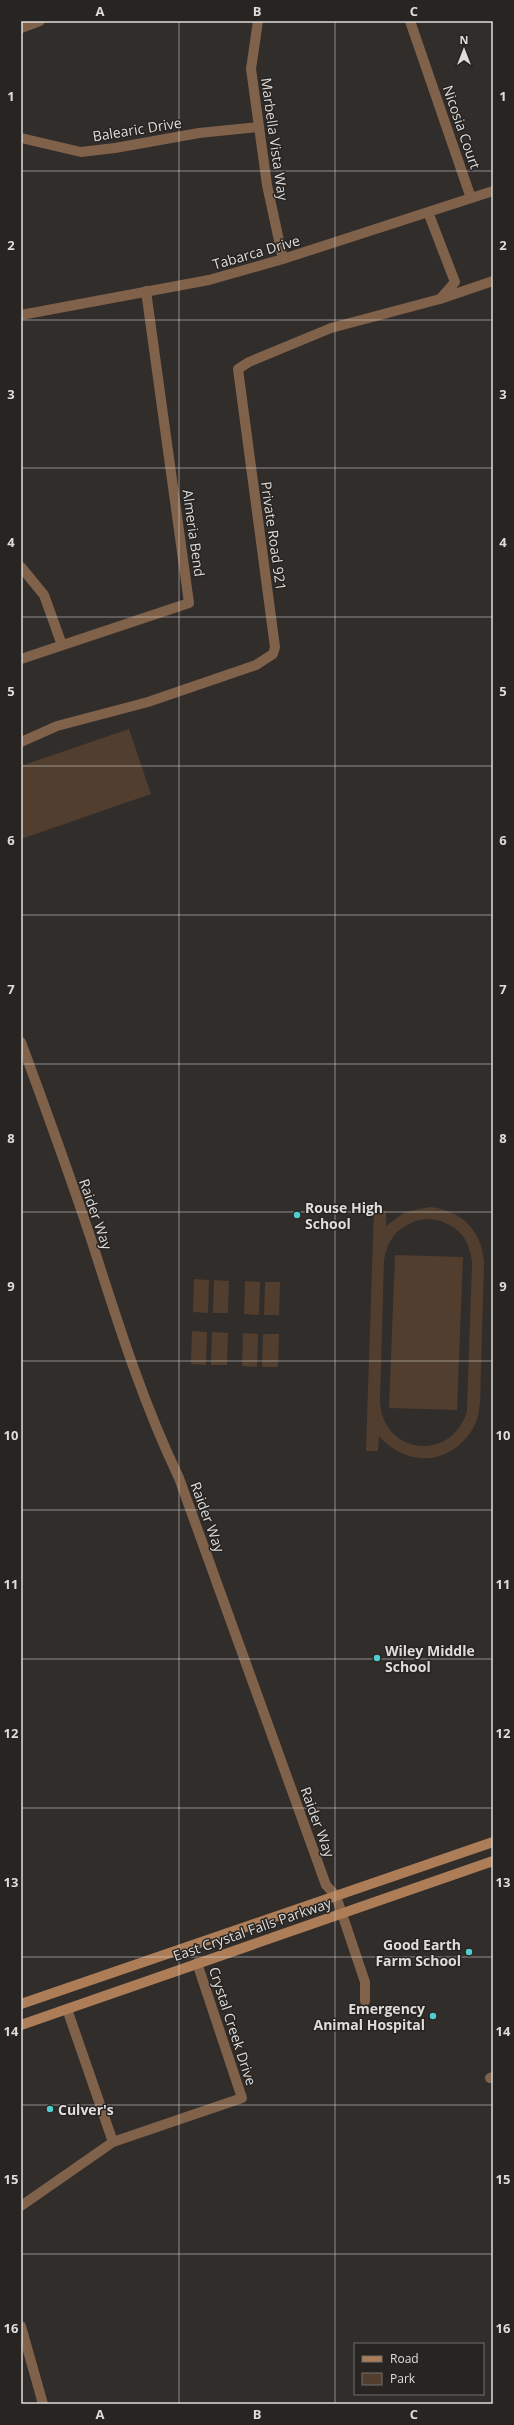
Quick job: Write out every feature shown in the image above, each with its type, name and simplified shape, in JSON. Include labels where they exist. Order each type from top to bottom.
[{"type":"main road","name":"East Crystal Falls Parkway","points":[[21,2004],[192,1947],[493,1842]]},
{"type":"main road","name":"East Crystal Falls Parkway","points":[[21,2024],[493,1861]]},
{"type":"main road","points":[[192,1947],[198,1963]]},
{"type":"main road","points":[[60,1991],[67,2009]]},
{"type":"street","points":[[21,28],[40,21]]},
{"type":"street","name":"Marbella Vista Way","points":[[258,21],[251,69],[272,215],[283,259]]},
{"type":"street","name":"Nicosia Court","points":[[410,21],[471,198]]},
{"type":"street","name":"Balearic Drive","points":[[21,138],[81,152],[115,148],[199,133],[259,127]]},
{"type":"street","name":"Tabarca Drive","points":[[21,315],[209,280],[283,259],[493,191]]},
{"type":"street","points":[[428,212],[454,282],[440,299]]},
{"type":"street","name":"Private Road 921","points":[[21,742],[57,726],[148,702],[256,665],[273,654],[275,647],[238,369],[249,362],[331,328],[440,299],[493,281]]},
{"type":"street","name":"Almeria Bend","points":[[21,659],[190,603],[146,292]]},
{"type":"street","points":[[21,567],[44,596],[62,645]]},
{"type":"street","name":"Raider Way","points":[[21,1042],[152,1418],[179,1478],[326,1885],[336,1896],[365,1982],[365,2001]]},
{"type":"street","name":"Crystal Creek Drive","points":[[113,2142],[242,2098],[198,1963]]},
{"type":"street","points":[[21,2206],[113,2142],[67,2009]]},
{"type":"street","points":[[21,2326],[44,2404]]},
{"type":"green space","points":[[129,729],[151,794],[21,839],[21,766]]},
{"type":"green space","points":[[430,1207],[452,1213],[469,1225],[480,1242],[483,1252],[484,1264],[478,1416],[473,1429],[458,1446],[437,1457],[430,1458],[415,1458],[402,1453],[390,1446],[379,1436],[378,1451],[366,1451],[374,1210],[386,1211],[386,1226],[405,1212]],"holes":[[[430,1219],[447,1224],[460,1233],[469,1246],[471,1255],[472,1264],[467,1411],[459,1428],[447,1439],[433,1445],[419,1446],[404,1442],[392,1433],[384,1419],[380,1401],[384,1261],[389,1244],[398,1231],[412,1222]]]},
{"type":"green space","points":[[395,1255],[463,1257],[457,1410],[389,1408]]},
{"type":"green space","points":[[194,1279],[209,1280],[208,1313],[193,1312]]},
{"type":"green space","points":[[214,1280],[229,1281],[228,1313],[213,1313]]},
{"type":"green space","points":[[245,1281],[260,1282],[259,1315],[244,1314]]},
{"type":"green space","points":[[265,1282],[280,1282],[279,1315],[264,1315]]},
{"type":"green space","points":[[192,1331],[207,1332],[206,1365],[191,1364]]},
{"type":"green space","points":[[212,1332],[228,1333],[227,1365],[211,1365]]},
{"type":"green space","points":[[243,1333],[258,1334],[257,1367],[242,1366]]},
{"type":"green space","points":[[263,1334],[279,1334],[278,1367],[262,1367]]},
{"type":"place","name":"Rouse High School","points":[[297,1215]]},
{"type":"place","name":"Wiley Middle School","points":[[377,1658]]},
{"type":"place","name":"Good Earth Farm School","points":[[469,1952]]},
{"type":"place","name":"Emergency Animal Hospital","points":[[433,2016]]},
{"type":"place","name":"Culver's","points":[[50,2109]]}]
